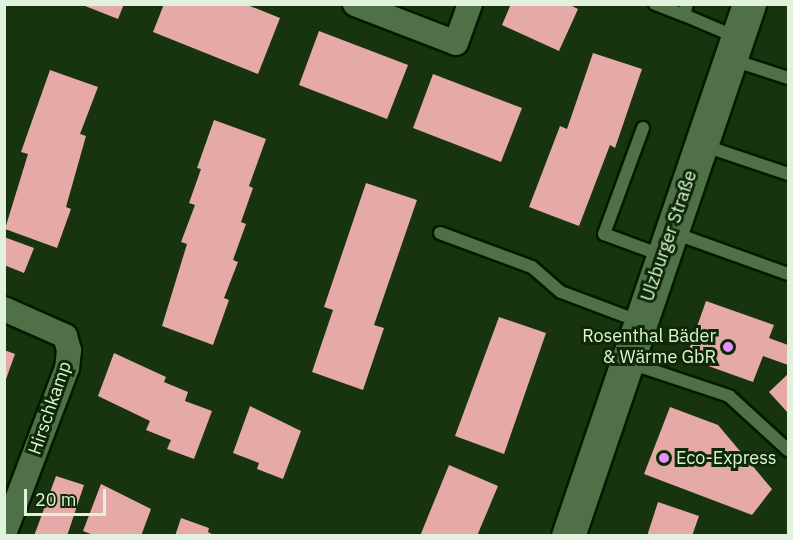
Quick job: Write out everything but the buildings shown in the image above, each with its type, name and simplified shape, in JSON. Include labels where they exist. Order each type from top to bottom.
[{"type":"main road","name":"Ulzburger Straße","points":[[568,536],[749,4]]},
{"type":"street","points":[[356,4],[392,11],[456,43],[470,4]]},
{"type":"street","name":"Hirschkamp","points":[[4,309],[65,336],[69,350],[67,368],[4,534]]},
{"type":"lane","points":[[655,4],[685,10],[734,48],[789,78]]},
{"type":"lane","points":[[643,128],[604,234],[666,244],[789,274]]},
{"type":"lane","points":[[701,144],[789,174]]},
{"type":"lane","points":[[440,233],[532,267],[561,292],[639,322]]},
{"type":"lane","points":[[626,361],[729,396],[789,450]]},
{"type":"place","name":"Rosenthal Bäder & Wärme GbR","points":[[728,347]]},
{"type":"place","name":"Eco-Express","points":[[664,458]]}]
